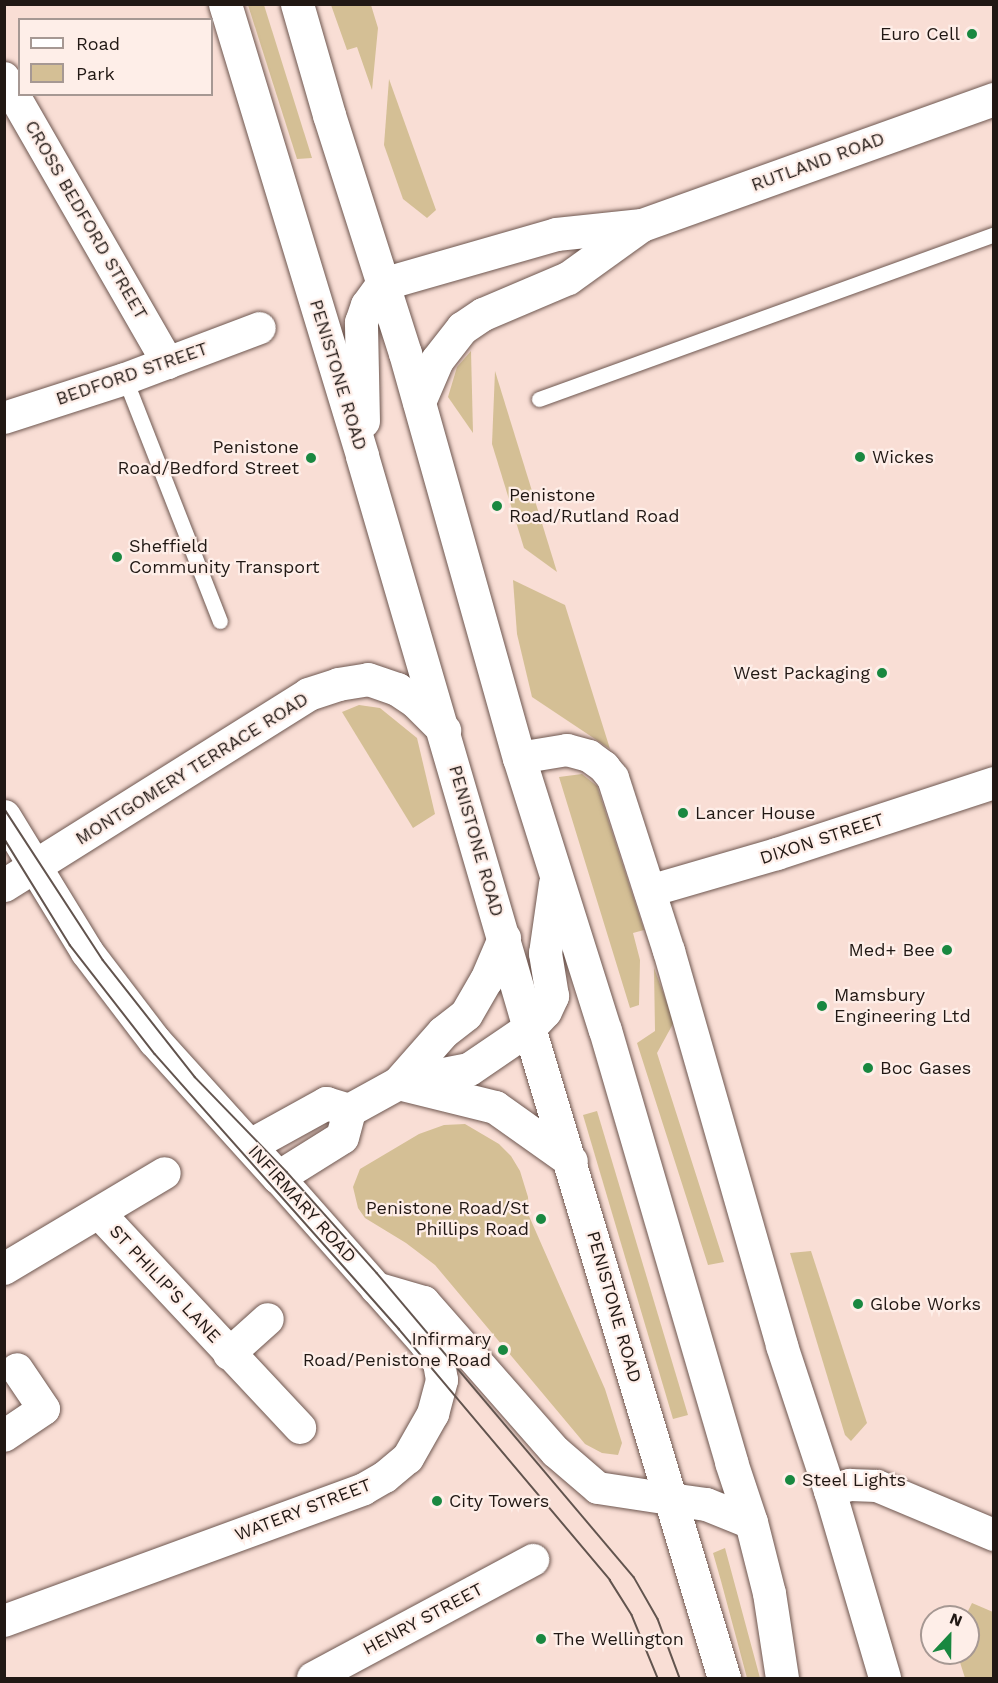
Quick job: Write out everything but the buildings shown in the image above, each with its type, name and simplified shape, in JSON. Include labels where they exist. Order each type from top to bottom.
[{"type":"main road","name":"PENISTONE ROAD","points":[[225,4],[444,730],[530,1028],[724,1678]]},
{"type":"main road","points":[[297,4],[419,402],[519,758],[605,1030],[730,1462],[751,1522],[769,1593],[782,1678]]},
{"type":"main road","name":"RUTLAND ROAD","points":[[382,284],[556,234],[642,225],[993,99]]},
{"type":"main road","name":"RUTLAND ROAD","points":[[419,402],[437,360],[462,328],[483,314],[568,278],[642,225]]},
{"type":"main road","points":[[362,456],[361,322],[367,305],[382,284]]},
{"type":"main road","name":"MONTGOMERY TERRACE ROAD","points":[[4,885],[308,694],[338,684],[368,679],[397,689],[416,702],[444,730]]},
{"type":"main road","name":"INFIRMARY ROAD","points":[[4,816],[87,952],[154,1040],[278,1177]]},
{"type":"main road","points":[[250,1145],[326,1103],[349,1110],[398,1083],[469,1069],[530,1028],[545,1011],[552,996],[545,952],[556,873]]},
{"type":"main road","points":[[398,1083],[443,1032],[466,1014],[486,980],[504,938]]},
{"type":"main road","points":[[398,1083],[495,1107],[571,1161]]},
{"type":"main road","points":[[278,1177],[342,1137],[349,1110]]},
{"type":"main road","points":[[670,1499],[706,1504],[751,1522]]},
{"type":"main road","points":[[769,1593],[806,1678]]},
{"type":"street","name":"CROSS BEDFORD STREET","points":[[4,78],[168,363]]},
{"type":"street","name":"BEDFORD STREET","points":[[4,418],[125,379],[260,328]]},
{"type":"street","points":[[519,758],[567,750],[589,756],[604,767],[613,778],[650,891],[782,1346],[830,1491],[885,1678]]},
{"type":"street","name":"DIXON STREET","points":[[650,891],[777,854],[993,783]]},
{"type":"street","points":[[4,1269],[100,1214],[165,1173]]},
{"type":"street","name":"INFIRMARY ROAD","points":[[278,1177],[376,1288]]},
{"type":"street","name":"ST PHILIP'S LANE","points":[[100,1214],[300,1428]]},
{"type":"street","points":[[376,1288],[424,1302],[556,1452],[598,1488],[670,1499]]},
{"type":"street","name":"WATERY STREET","points":[[4,1621],[364,1489],[397,1468],[408,1458],[433,1414],[442,1380],[438,1363],[425,1343],[376,1288]]},
{"type":"street","name":"ST PHILIP'S LANE","points":[[229,1354],[268,1319]]},
{"type":"street","points":[[4,1436],[44,1409],[17,1369]]},
{"type":"street","points":[[830,1491],[850,1485],[877,1486],[993,1535]]},
{"type":"street","name":"HENRY STREET","points":[[314,1678],[533,1560]]},
{"type":"lane","points":[[539,399],[993,234]]},
{"type":"lane","points":[[125,379],[220,621]]},
{"type":"green space","points":[[248,5],[264,5],[312,158],[297,159]]},
{"type":"green space","points":[[331,5],[371,5],[378,28],[372,90],[357,47],[347,50]]},
{"type":"green space","points":[[389,79],[436,210],[427,218],[403,199],[384,145]]},
{"type":"green space","points":[[471,351],[473,433],[448,397],[457,367]]},
{"type":"green space","points":[[495,371],[557,572],[524,548],[492,444]]},
{"type":"green space","points":[[513,580],[565,605],[610,749],[532,697],[517,634]]},
{"type":"green space","points":[[359,705],[380,708],[417,738],[435,814],[413,828],[342,712]]},
{"type":"green space","points":[[582,774],[597,786],[644,930],[633,933],[640,960],[639,1005],[630,1008],[559,777]]},
{"type":"green space","points":[[654,968],[674,1022],[657,1053],[724,1262],[708,1265],[637,1043],[655,1031]]},
{"type":"green space","points":[[597,1111],[688,1415],[673,1419],[583,1115]]},
{"type":"green space","points":[[465,1124],[499,1144],[511,1156],[520,1171],[528,1197],[529,1216],[605,1389],[622,1443],[618,1455],[602,1453],[585,1444],[435,1265],[406,1243],[365,1218],[358,1208],[353,1187],[360,1169],[419,1134],[444,1125]]},
{"type":"green space","points":[[811,1251],[867,1423],[851,1441],[845,1435],[790,1253]]},
{"type":"green space","points":[[725,1548],[760,1678],[747,1678],[713,1553]]},
{"type":"green space","points":[[980,1606],[993,1612],[993,1678],[965,1678],[961,1665],[980,1665]]},
{"type":"tram line","points":[[4,808],[103,960],[195,1077],[287,1172],[377,1273],[634,1577],[658,1619],[680,1678]]},
{"type":"tram line","points":[[4,838],[70,945],[155,1054],[399,1329],[610,1580],[632,1615],[658,1678]]},
{"type":"place","name":"Euro Cell","points":[[972,34]]},
{"type":"place","name":"Wickes","points":[[860,457]]},
{"type":"place","name":"Penistone Road/Bedford Street","points":[[311,458]]},
{"type":"place","name":"Penistone Road/Rutland Road","points":[[497,506]]},
{"type":"place","name":"Sheffield Community Transport","points":[[117,557]]},
{"type":"place","name":"West Packaging","points":[[882,673]]},
{"type":"place","name":"Lancer House","points":[[683,813]]},
{"type":"place","name":"Med+ Bee","points":[[947,950]]},
{"type":"place","name":"Mamsbury Engineering Ltd","points":[[822,1006]]},
{"type":"place","name":"Boc Gases","points":[[868,1068]]},
{"type":"place","name":"Penistone Road/St Phillips Road","points":[[541,1219]]},
{"type":"place","name":"Globe Works","points":[[858,1304]]},
{"type":"place","name":"Infirmary Road/Penistone Road","points":[[503,1350]]},
{"type":"place","name":"Steel Lights","points":[[790,1480]]},
{"type":"place","name":"City Towers","points":[[437,1501]]},
{"type":"place","name":"The Wellington","points":[[541,1639]]}]
